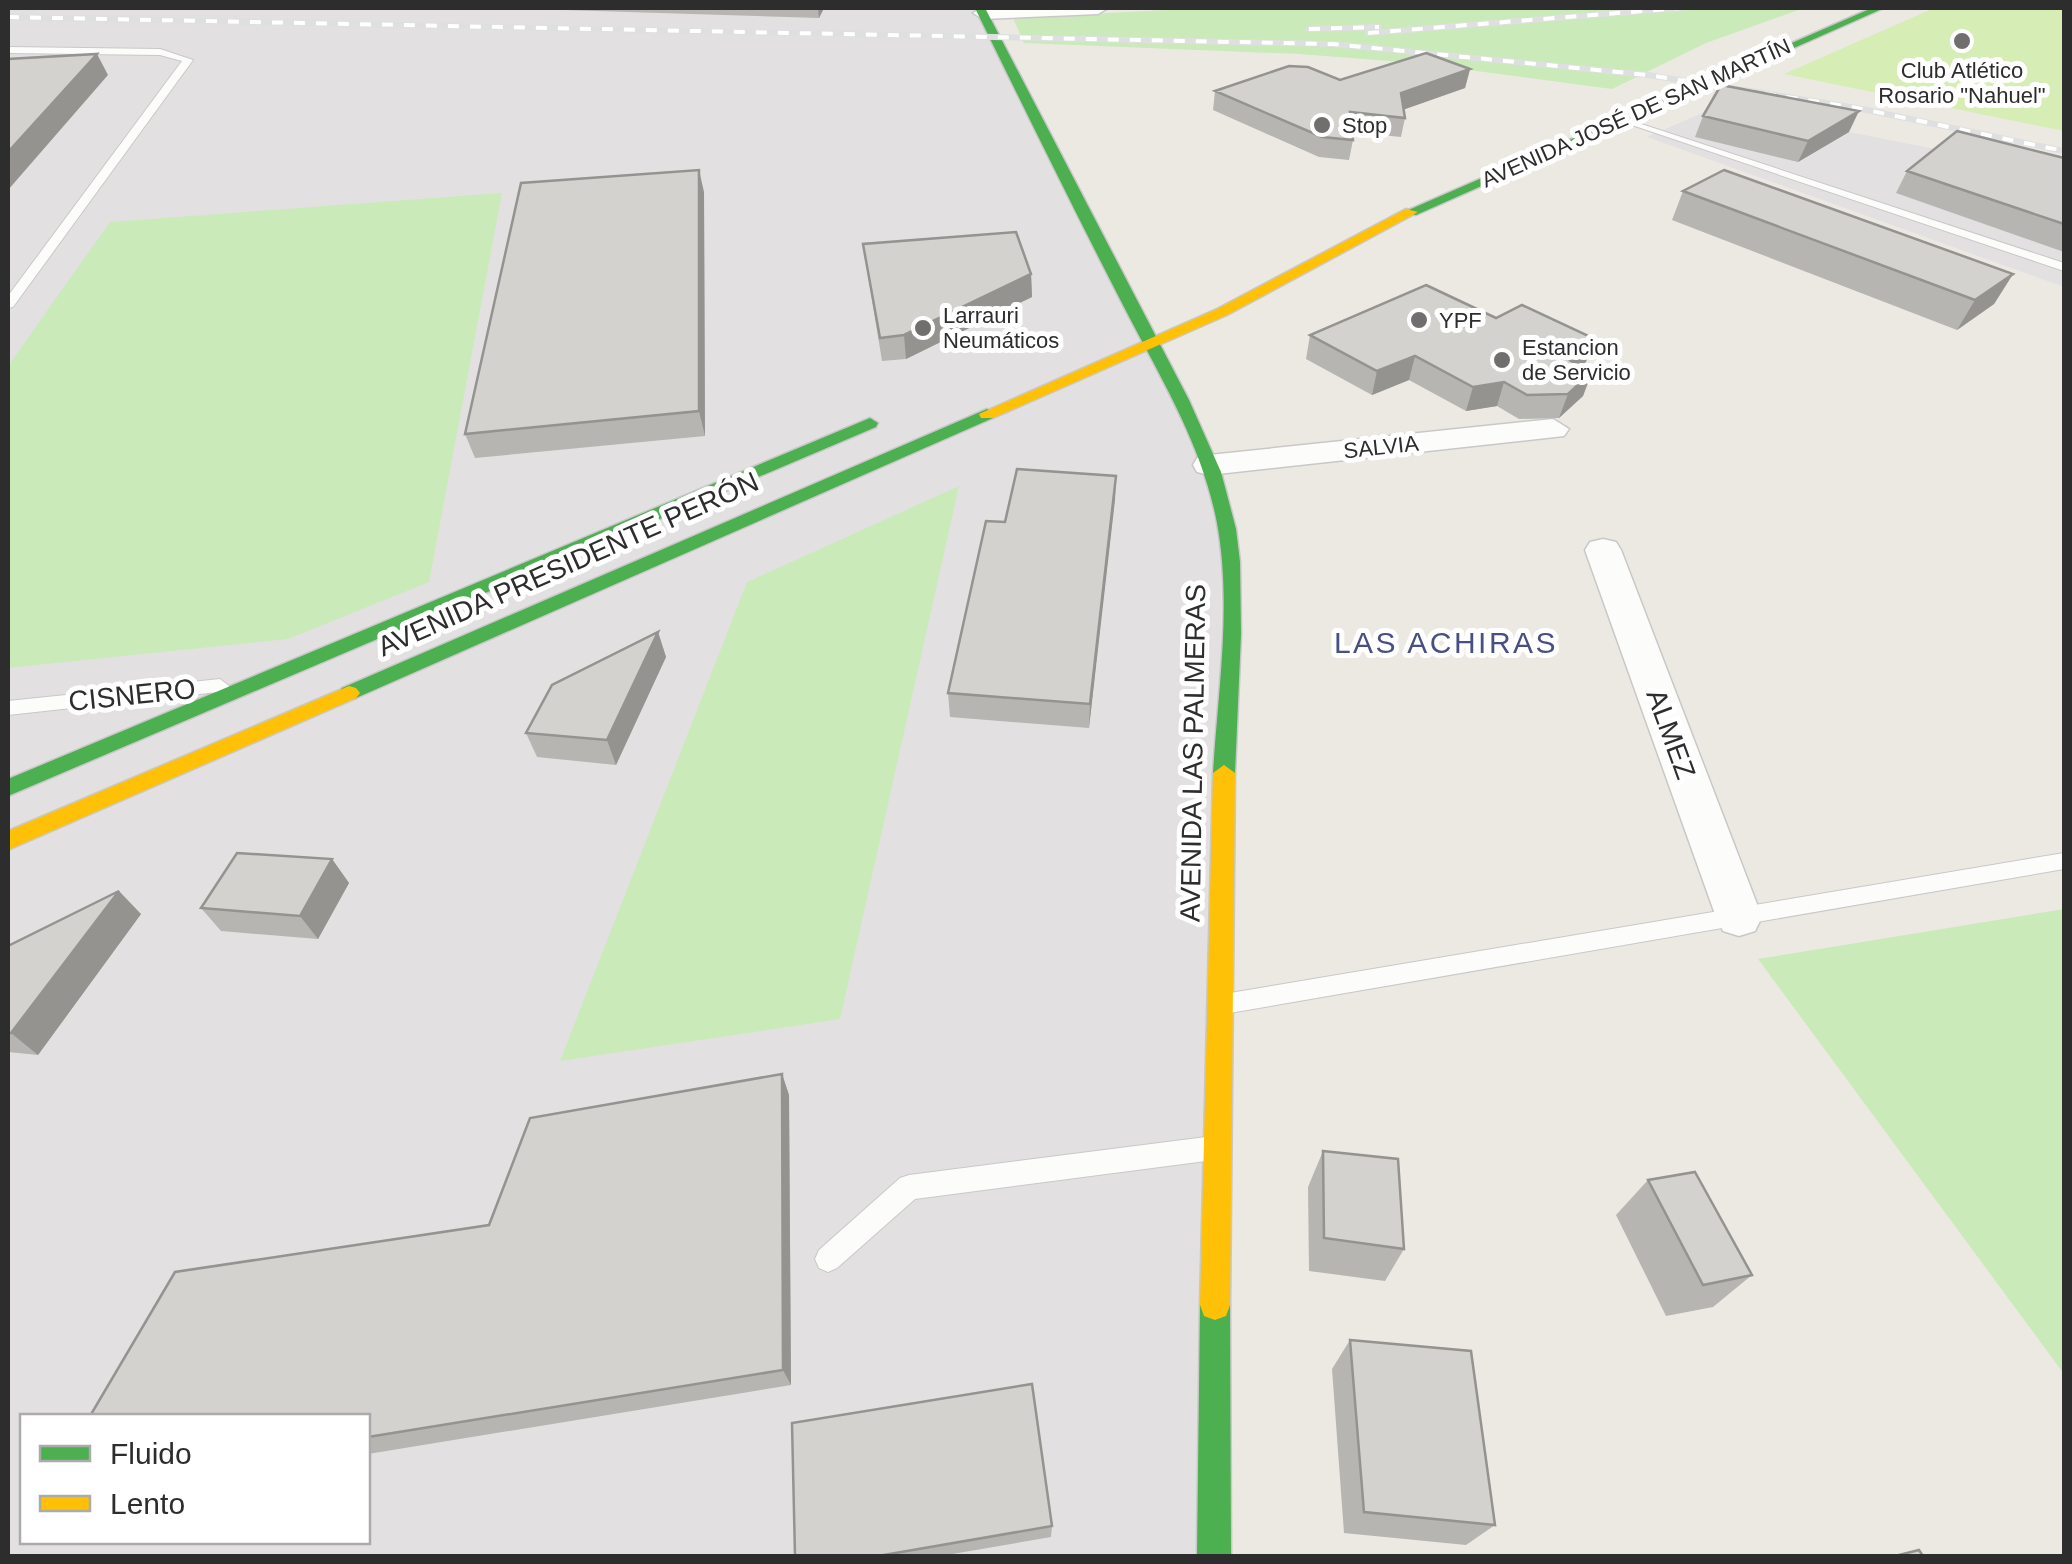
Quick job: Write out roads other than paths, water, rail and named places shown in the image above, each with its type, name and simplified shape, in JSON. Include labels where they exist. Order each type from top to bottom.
[{"type":"main road","name":"AVENIDA JOSÉ DE SAN MARTÍN","points":[[1152,341],[1282,284],[1394,220],[1878,8]]},
{"type":"main road","name":"AVENIDA LAS PALMERAS","points":[[982,10],[1125,316],[1152,341],[1197,429],[1222,503],[1230,599],[1217,1006],[1214,1556]]},
{"type":"main road","name":"AVENIDA JOSÉ DE SAN MARTÍN","points":[[1272,259],[1394,220]]},
{"type":"main road","points":[[1125,316],[1160,300]]},
{"type":"main road","name":"AVENIDA PRESIDENTE PERÓN","points":[[8,841],[1152,341]]},
{"type":"main road","name":"AVENIDA PRESIDENTE PERÓN","points":[[8,788],[897,412]]},
{"type":"street","points":[[982,10],[1098,8]]},
{"type":"street","name":"SALVIA","points":[[1209,465],[1553,430]]},
{"type":"street","name":"ALMEZ","points":[[1603,550],[1740,917]]},
{"type":"lane","points":[[8,50],[160,52],[188,60],[8,304]]},
{"type":"lane","points":[[1621,118],[2064,267]]},
{"type":"lane","name":"CISNERO","points":[[8,708],[256,682]]},
{"type":"lane","points":[[1217,1006],[2064,861]]},
{"type":"lane","points":[[828,1260],[909,1187],[1123,1156],[1217,1148]]},
{"type":"railway","points":[[1368,33],[1681,8]]},
{"type":"railway","points":[[8,17],[1333,44],[1648,75],[1857,108],[2064,151]]},
{"type":"railway","points":[[1309,29],[1379,27]]},
{"type":"place","name":"Club Atlético Rosario \"Nahuel\"","points":[[1962,41]]},
{"type":"place","name":"Stop","points":[[1322,125]]},
{"type":"place","name":"YPF","points":[[1419,320]]},
{"type":"place","name":"Larrauri Neumáticos","points":[[923,328]]},
{"type":"place","name":"Estancion de Servicio","points":[[1502,360]]},
{"type":"district","name":"LAS ACHIRAS","points":[[1446,642]]}]
